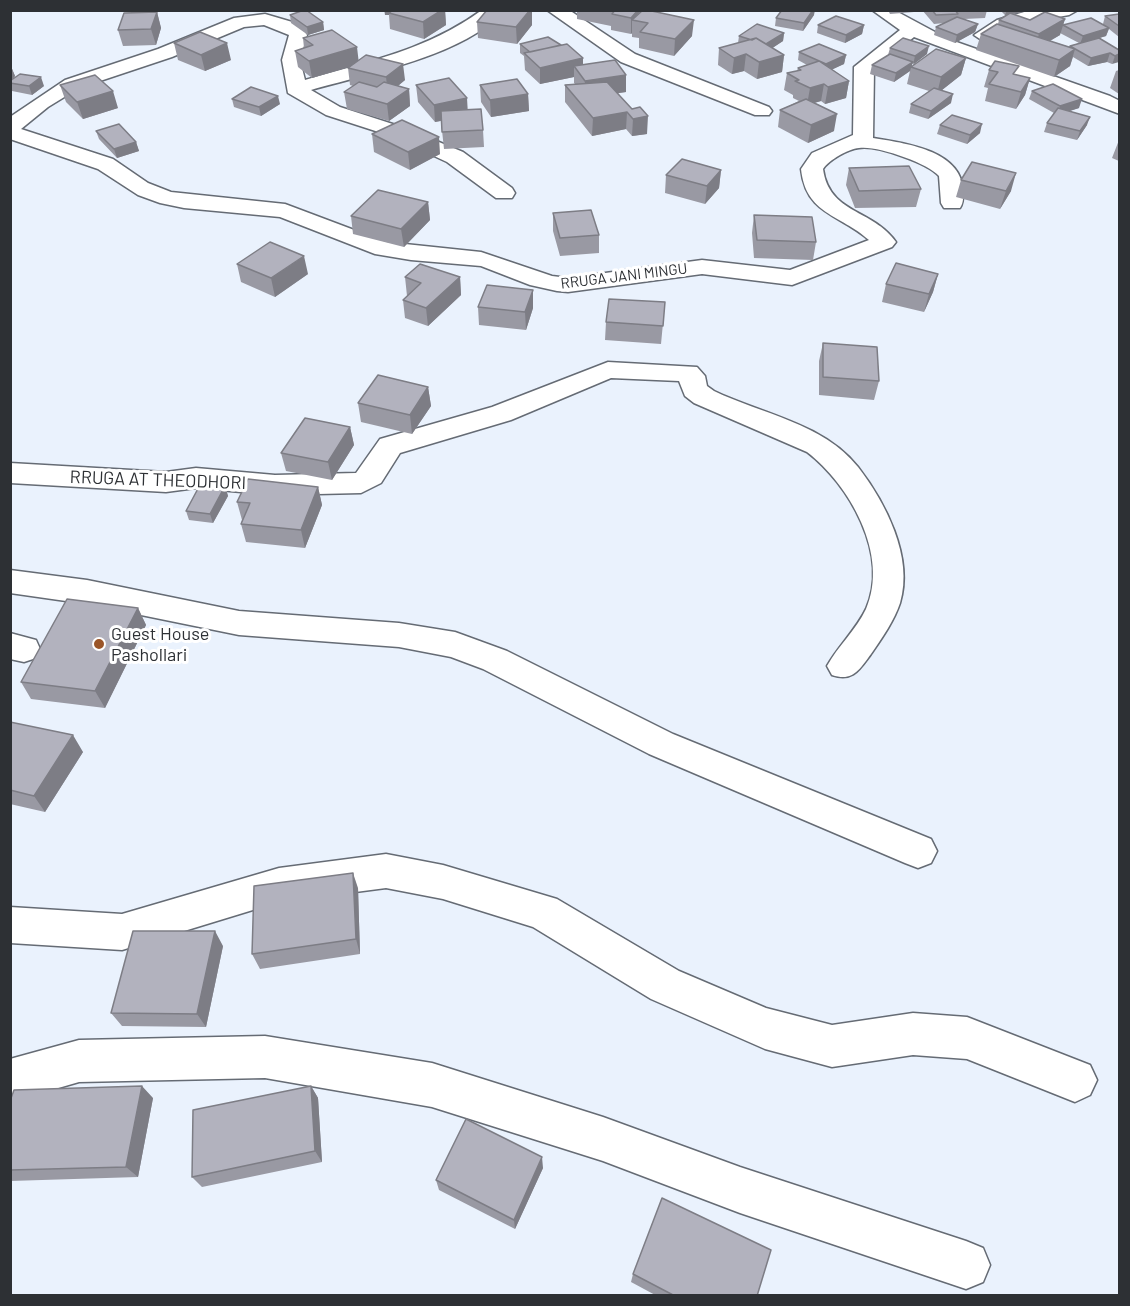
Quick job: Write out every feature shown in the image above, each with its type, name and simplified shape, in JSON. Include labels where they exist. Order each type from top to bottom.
[{"type":"street","points":[[236,10],[258,19],[293,28],[298,35],[291,60],[296,76],[295,89]]},
{"type":"street","points":[[295,89],[435,47],[461,34],[494,10]]},
{"type":"street","points":[[556,10],[635,61],[762,111]]},
{"type":"street","points":[[881,10],[912,31],[1075,89],[1119,108]]},
{"type":"street","points":[[962,50],[1002,23],[1069,10]]},
{"type":"street","points":[[10,128],[49,97],[72,84],[184,46],[240,22],[258,19]]},
{"type":"street","points":[[858,141],[863,138],[865,130],[864,67],[898,38],[912,31]]},
{"type":"street","points":[[295,89],[333,111],[398,132],[455,157],[504,193]]},
{"type":"street","name":"RRUGA JANI MINGU","points":[[10,133],[105,163],[134,185],[171,200],[258,206],[287,211],[374,247],[399,253],[496,262],[540,282],[568,285],[702,267],[792,279],[883,244],[885,242],[880,236],[828,204],[814,187],[812,177],[814,163],[858,141]]},
{"type":"street","points":[[858,141],[898,149],[943,168],[950,178],[952,203]]},
{"type":"street","name":"RRUGA AT THEODHORI","points":[[10,473],[166,482],[196,477],[275,485],[361,483],[372,477],[384,451],[390,446],[435,431],[501,414],[598,373],[617,369],[688,373],[692,376],[694,390],[704,397],[819,446],[840,465],[860,492],[876,523],[884,548],[888,583],[882,609],[844,666]]},
{"type":"street","points":[[10,581],[87,592],[239,622],[399,635],[456,645],[513,668],[661,744],[918,851]]},
{"type":"street","points":[[10,925],[122,932],[279,885],[386,871],[443,882],[543,912],[665,985],[765,1029],[832,1046],[913,1034],[967,1038],[1075,1080]]},
{"type":"street","points":[[10,1082],[79,1061],[265,1057],[432,1085],[603,1139],[750,1193],[966,1264]]},
{"type":"building","points":[[304,10],[323,22],[307,27],[290,15]]},
{"type":"building","points":[[393,10],[442,10],[423,22],[389,13]]},
{"type":"building","points":[[487,10],[530,10],[516,27],[477,22]]},
{"type":"building","points":[[615,10],[638,10],[631,18],[612,14]]},
{"type":"building","points":[[643,10],[694,20],[675,39],[640,32],[648,23],[632,20]]},
{"type":"building","points":[[782,10],[813,10],[804,23],[776,18]]},
{"type":"building","points":[[932,10],[955,10],[958,14],[936,15]]},
{"type":"building","points":[[157,12],[151,29],[118,30],[124,13]]},
{"type":"building","points":[[1045,12],[1065,19],[1039,34],[999,20],[1010,13],[1030,20]]},
{"type":"building","points":[[1119,14],[1119,26],[1105,16]]},
{"type":"building","points":[[836,16],[864,25],[846,35],[818,25]]},
{"type":"building","points":[[957,17],[978,24],[957,35],[936,27]]},
{"type":"building","points":[[1091,18],[1109,28],[1083,36],[1063,25]]},
{"type":"building","points":[[757,24],[784,33],[766,44],[756,38],[752,40],[739,36]]},
{"type":"building","points":[[997,24],[1075,49],[1059,60],[981,34]]},
{"type":"building","points":[[332,30],[357,47],[309,61],[295,51],[313,45],[303,38]]},
{"type":"building","points":[[200,32],[227,43],[201,55],[174,43]]},
{"type":"building","points":[[548,37],[561,45],[530,52],[520,44]]},
{"type":"building","points":[[756,38],[784,55],[759,62],[746,54],[734,58],[719,48]]},
{"type":"building","points":[[903,38],[929,46],[915,56],[890,48]]},
{"type":"building","points":[[1099,38],[1119,50],[1119,54],[1115,56],[1110,53],[1091,58],[1070,46]]},
{"type":"building","points":[[567,44],[583,58],[540,68],[524,53]]},
{"type":"building","points":[[819,44],[846,55],[826,64],[799,52]]},
{"type":"building","points":[[936,49],[966,58],[941,77],[911,67]]},
{"type":"building","points":[[890,54],[913,62],[896,73],[872,65]]},
{"type":"building","points":[[366,55],[403,64],[386,77],[348,68]]},
{"type":"building","points":[[615,60],[626,75],[585,81],[574,66]]},
{"type":"building","points":[[819,61],[849,81],[828,87],[824,84],[810,88],[795,81],[799,80],[787,73],[801,70],[798,68]]},
{"type":"building","points":[[995,61],[1019,66],[1013,74],[1030,78],[1021,92],[989,84],[998,72],[989,70]]},
{"type":"building","points":[[20,74],[41,77],[29,86],[10,83]]},
{"type":"building","points":[[95,75],[113,91],[77,102],[60,85]]},
{"type":"building","points":[[449,78],[467,98],[434,105],[416,85]]},
{"type":"building","points":[[517,79],[528,94],[490,100],[480,85]]},
{"type":"building","points":[[359,82],[377,87],[384,82],[409,89],[387,104],[344,92]]},
{"type":"building","points":[[607,82],[632,109],[640,107],[648,116],[633,119],[627,112],[593,118],[565,85]]},
{"type":"building","points":[[1053,84],[1082,99],[1060,106],[1032,91]]},
{"type":"building","points":[[251,87],[278,96],[259,107],[232,99]]},
{"type":"building","points":[[934,88],[953,94],[931,111],[911,104]]},
{"type":"building","points":[[806,99],[837,114],[811,125],[780,110]]},
{"type":"building","points":[[1058,108],[1090,117],[1080,131],[1047,123]]},
{"type":"building","points":[[481,109],[483,130],[442,132],[441,111]]},
{"type":"building","points":[[952,115],[982,124],[970,135],[940,125]]},
{"type":"building","points":[[402,120],[439,137],[408,152],[372,134]]},
{"type":"building","points":[[119,124],[136,142],[114,149],[96,131]]},
{"type":"building","points":[[682,159],[721,170],[707,186],[666,175]]},
{"type":"building","points":[[972,162],[1016,173],[1006,191],[961,180]]},
{"type":"building","points":[[909,166],[921,189],[859,191],[849,168]]},
{"type":"building","points":[[378,190],[428,202],[401,229],[351,216]]},
{"type":"building","points":[[591,210],[599,235],[560,238],[553,213]]},
{"type":"building","points":[[754,215],[812,217],[816,242],[757,240]]},
{"type":"building","points":[[270,242],[304,256],[271,278],[237,264]]},
{"type":"building","points":[[896,263],[938,274],[929,294],[886,284]]},
{"type":"building","points":[[420,264],[460,277],[426,308],[403,300],[421,283],[405,277]]},
{"type":"building","points":[[487,285],[533,290],[525,312],[478,307]]},
{"type":"building","points":[[609,299],[665,302],[663,326],[606,322]]},
{"type":"building","points":[[823,343],[877,347],[879,381],[823,377]]},
{"type":"building","points":[[378,375],[428,387],[410,415],[358,403]]},
{"type":"building","points":[[305,418],[350,427],[328,462],[281,453]]},
{"type":"building","points":[[248,479],[318,487],[301,530],[241,524],[250,503],[237,502]]},
{"type":"building","points":[[201,483],[225,486],[210,514],[186,511]]},
{"type":"building","name":"Guest House Pashollari","points":[[67,599],[138,608],[95,691],[21,682]]},
{"type":"building","points":[[10,722],[73,735],[34,796],[10,790]]},
{"type":"building","points":[[353,873],[356,939],[252,954],[254,886]]},
{"type":"building","points":[[133,931],[215,931],[197,1014],[111,1013]]},
{"type":"building","points":[[142,1086],[126,1167],[10,1170],[10,1101],[14,1090]]},
{"type":"building","points":[[311,1086],[315,1151],[192,1177],[193,1110]]},
{"type":"building","points":[[466,1119],[542,1157],[514,1220],[436,1180]]},
{"type":"building","points":[[662,1198],[771,1250],[757,1296],[675,1296],[633,1274]]},
{"type":"place","name":"Guest House Pashollari","points":[[99,644]]}]
